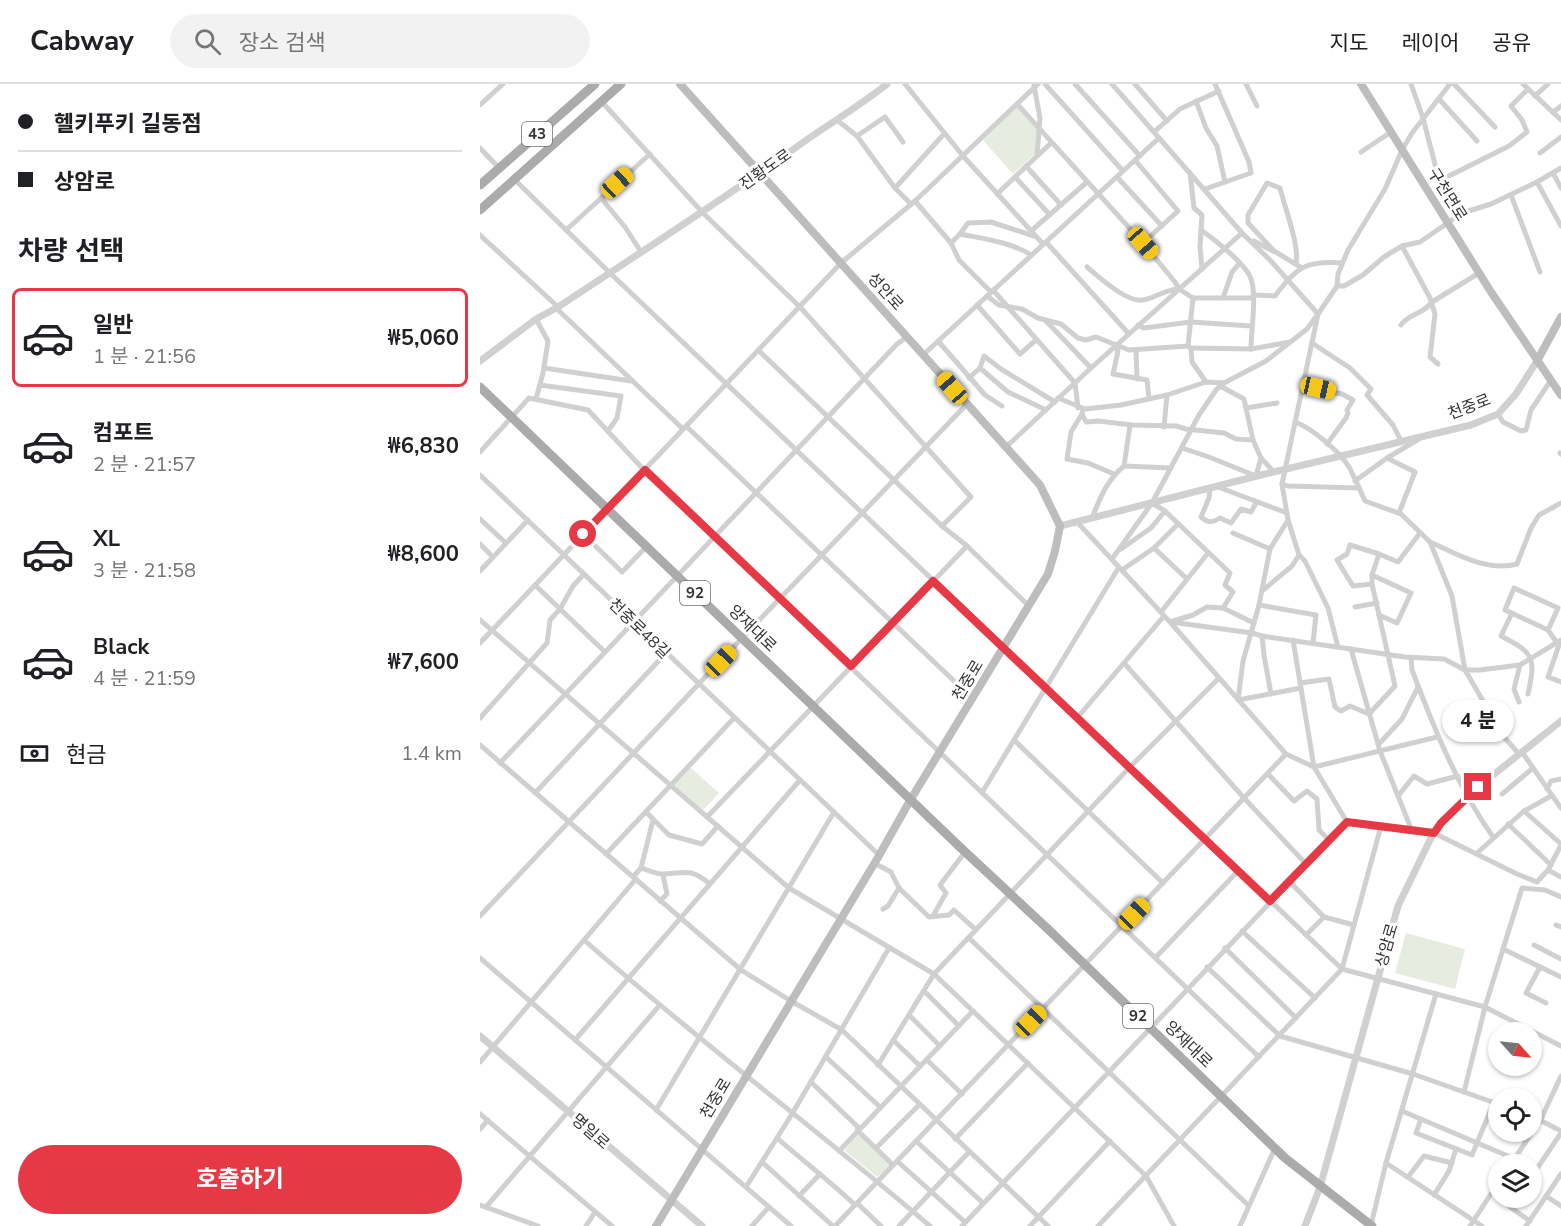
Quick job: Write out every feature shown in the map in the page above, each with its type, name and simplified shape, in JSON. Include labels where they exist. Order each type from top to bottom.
[{"type":"main road","name":"43","points":[[480,210],[621,84]]},
{"type":"main road","name":"성안로","points":[[680,84],[1040,486],[1060,526]]},
{"type":"main road","name":"구천면로","points":[[1360,84],[1479,273],[1561,395]]},
{"type":"main road","name":"43","points":[[480,185],[590,85]]},
{"type":"main road","name":"천중로","points":[[1538,361],[1561,317]]},
{"type":"main road","name":"양재대로","points":[[480,387],[1275,1148],[1320,1188],[1372,1226]]},
{"type":"main road","name":"천중로","points":[[656,1226],[877,859],[910,799],[1048,574],[1060,526]]},
{"type":"street","points":[[480,105],[503,84]]},
{"type":"street","name":"진황도로","points":[[480,361],[536,319],[702,212],[862,104],[887,84]]},
{"type":"street","points":[[905,84],[944,134],[997,194],[1129,334]]},
{"type":"street","points":[[1045,84],[1123,171]]},
{"type":"street","points":[[1075,84],[1138,158],[1178,211],[1143,243]]},
{"type":"street","points":[[1112,84],[1318,314]]},
{"type":"street","points":[[1135,84],[1167,121]]},
{"type":"street","points":[[1205,189],[1251,173],[1249,162],[1215,84]]},
{"type":"street","points":[[1246,84],[1257,106]]},
{"type":"street","points":[[1411,84],[1423,118],[1437,172],[1462,213]]},
{"type":"street","points":[[1112,559],[1152,503],[1210,398],[1222,384],[1266,361],[1292,342],[1307,329],[1318,314],[1336,286],[1338,274],[1348,250],[1385,189],[1402,150],[1438,99],[1452,84],[1495,127]]},
{"type":"street","points":[[1535,96],[1548,84]]},
{"type":"street","points":[[480,643],[841,263],[913,202],[1036,85]]},
{"type":"street","points":[[1036,85],[1040,118],[1037,155]]},
{"type":"street","points":[[1441,180],[1509,146],[1527,132],[1522,120],[1511,106],[1526,86],[1561,120]]},
{"type":"street","points":[[1154,132],[1180,109],[1219,91]]},
{"type":"street","points":[[1438,99],[1477,141]]},
{"type":"street","points":[[601,101],[702,212],[800,307],[971,497],[942,526]]},
{"type":"street","points":[[1196,102],[1206,128],[1217,146],[1225,182]]},
{"type":"street","points":[[1017,104],[1143,243],[1179,289],[1193,298],[1275,296],[1298,269],[1328,262],[1342,263]]},
{"type":"street","points":[[1553,112],[1561,106]]},
{"type":"street","points":[[857,136],[885,117],[903,142]]},
{"type":"street","points":[[837,120],[857,136],[895,188],[913,202],[951,243],[959,260],[990,293],[1011,308],[1022,309],[1045,320],[1061,324],[1078,338],[1086,340],[1095,337],[1115,346],[1136,350],[1190,347],[1251,349],[1292,342]]},
{"type":"street","points":[[1361,152],[1391,132]]},
{"type":"street","points":[[895,188],[944,134]]},
{"type":"street","points":[[1540,153],[1561,137]]},
{"type":"street","points":[[923,355],[1159,138]]},
{"type":"street","points":[[997,194],[1052,142]]},
{"type":"street","points":[[480,148],[499,168]]},
{"type":"street","points":[[566,230],[650,154]]},
{"type":"street","points":[[1026,166],[1061,205]]},
{"type":"street","points":[[1336,286],[1344,286],[1402,246],[1420,242],[1462,213],[1511,195],[1561,168]]},
{"type":"street","points":[[1189,171],[1194,208],[1202,215],[1200,248],[1202,269]]},
{"type":"street","points":[[1553,173],[1561,188]]},
{"type":"street","points":[[1015,177],[1050,214]]},
{"type":"street","points":[[1117,177],[1162,226]]},
{"type":"street","points":[[515,180],[796,451],[1342,969],[1485,1007],[1561,1046]]},
{"type":"street","points":[[1033,233],[1050,214],[1087,182]]},
{"type":"street","points":[[1537,182],[1561,225]]},
{"type":"street","points":[[1296,263],[1292,233],[1280,188],[1266,183],[1247,219],[1253,229],[1274,251],[1282,258],[1302,268]]},
{"type":"street","points":[[1511,195],[1540,272]]},
{"type":"street","points":[[601,198],[625,227],[641,252]]},
{"type":"street","points":[[951,243],[968,223],[991,222],[1033,233]]},
{"type":"street","points":[[1201,230],[1226,248],[1251,277],[1253,297],[1251,349]]},
{"type":"street","points":[[960,234],[996,241],[1031,255]]},
{"type":"street","points":[[480,235],[973,699]]},
{"type":"street","points":[[1006,447],[1138,325],[1226,248],[1245,235]]},
{"type":"street","points":[[1245,235],[1274,251]]},
{"type":"street","points":[[1402,246],[1432,302],[1435,314],[1430,357],[1438,364]]},
{"type":"street","points":[[1223,298],[1232,272],[1239,264]]},
{"type":"street","points":[[1087,267],[1108,284],[1137,300],[1143,300],[1171,289],[1179,289]]},
{"type":"street","points":[[1401,325],[1404,320],[1428,308],[1432,302],[1479,273]]},
{"type":"street","points":[[1193,298],[1190,347],[1192,362],[1206,382]]},
{"type":"street","points":[[977,305],[1020,354],[1036,340]]},
{"type":"street","points":[[1011,308],[1014,316],[1075,383],[1086,423],[1098,421],[1130,425],[1176,426],[1224,432],[1236,439],[1253,440]]},
{"type":"street","points":[[1318,314],[1282,484],[1288,520],[1299,555],[1305,561],[1328,608],[1338,647]]},
{"type":"street","points":[[536,319],[548,341],[536,399]]},
{"type":"street","points":[[1045,320],[1091,368]]},
{"type":"street","points":[[1138,325],[1144,328],[1191,322],[1251,326]]},
{"type":"street","points":[[500,763],[897,344],[907,337]]},
{"type":"street","points":[[938,341],[985,395],[1002,406]]},
{"type":"street","points":[[1312,343],[1350,368],[1371,389],[1366,395],[1393,425],[1401,441]]},
{"type":"street","points":[[1115,346],[1118,351],[1113,374],[1147,380],[1149,399]]},
{"type":"street","points":[[758,350],[894,481],[967,546],[1029,606]]},
{"type":"street","points":[[1136,350],[1137,379]]},
{"type":"street","points":[[969,378],[980,368],[984,356],[1001,369],[1057,400],[1081,410],[1121,405],[1167,395],[1206,382],[1222,384],[1245,399],[1253,440],[1261,458],[1274,472]]},
{"type":"street","name":"천중로","points":[[1060,526],[1471,425],[1498,414],[1516,394],[1538,361]]},
{"type":"street","points":[[544,368],[633,381]]},
{"type":"street","points":[[980,368],[1008,392],[1046,410]]},
{"type":"street","points":[[1498,414],[1503,422],[1521,431],[1526,430],[1531,410],[1551,380]]},
{"type":"street","points":[[540,385],[621,396],[617,418],[608,431]]},
{"type":"street","points":[[1302,391],[1316,393],[1318,388],[1342,394],[1353,400],[1346,418],[1327,444]]},
{"type":"street","points":[[1164,427],[1167,395]]},
{"type":"street","points":[[480,452],[530,398],[588,410],[645,470],[1259,1057]]},
{"type":"street","points":[[1246,408],[1277,403]]},
{"type":"street","points":[[480,916],[967,405]]},
{"type":"street","points":[[1081,410],[1071,432],[1067,459],[1114,474]]},
{"type":"street","points":[[1295,422],[1341,456],[1365,501],[1399,513],[1430,542],[1479,563],[1504,567],[1517,564],[1531,528],[1539,515],[1561,503]]},
{"type":"street","points":[[1124,466],[1130,425]]},
{"type":"street","points":[[1355,481],[1423,436]]},
{"type":"street","points":[[1182,448],[1256,476],[1261,458]]},
{"type":"street","points":[[1387,458],[1415,472],[1399,513]]},
{"type":"street","points":[[1092,518],[1107,485],[1114,474],[1124,466],[1171,468]]},
{"type":"street","name":"천중로48길","points":[[480,475],[834,812],[877,859]]},
{"type":"street","points":[[1282,484],[1359,488]]},
{"type":"street","points":[[1218,487],[1287,513]]},
{"type":"street","points":[[1210,489],[1209,498],[1201,517],[1208,523],[1220,518],[1231,523],[1241,509],[1251,512],[1256,502]]},
{"type":"street","points":[[1152,503],[1165,511],[1230,573],[1225,585],[1233,592],[1223,608]]},
{"type":"street","points":[[1116,552],[1151,528],[1165,511]]},
{"type":"street","points":[[480,519],[506,543]]},
{"type":"street","points":[[480,570],[528,520]]},
{"type":"street","points":[[1238,700],[1244,661],[1259,605],[1270,549],[1288,520]]},
{"type":"street","points":[[1077,522],[1170,622],[1286,754],[1314,767],[1379,748],[1437,737]]},
{"type":"street","points":[[983,791],[1121,569],[1154,548],[1178,525]]},
{"type":"street","points":[[1233,532],[1270,549]]},
{"type":"street","points":[[1372,584],[1353,586],[1337,560],[1347,554],[1350,545],[1398,562],[1420,532]]},
{"type":"street","points":[[583,534],[622,572],[646,547]]},
{"type":"street","points":[[1430,542],[1452,596],[1465,670],[1504,737],[1521,753],[1561,808]]},
{"type":"street","points":[[480,544],[493,557]]},
{"type":"street","points":[[707,817],[967,546]]},
{"type":"street","points":[[1154,548],[1187,579]]},
{"type":"street","points":[[1077,718],[1124,663],[1208,553]]},
{"type":"street","points":[[1369,714],[1395,686],[1372,584],[1372,575],[1379,554]]},
{"type":"street","points":[[1262,592],[1292,566],[1299,555]]},
{"type":"street","points":[[480,717],[547,643],[550,620],[584,574]]},
{"type":"street","points":[[1372,575],[1411,593],[1397,623],[1379,615]]},
{"type":"street","points":[[535,585],[605,652]]},
{"type":"street","points":[[1548,630],[1558,608],[1514,588],[1505,610],[1548,630],[1559,641]]},
{"type":"street","points":[[1355,607],[1377,603]]},
{"type":"street","points":[[1259,605],[1316,615],[1312,643]]},
{"type":"street","points":[[1170,622],[1193,615],[1207,607],[1223,608],[1254,623]]},
{"type":"street","points":[[1512,613],[1502,636],[1525,648],[1531,658],[1528,693]]},
{"type":"street","points":[[480,620],[789,888],[934,974],[1146,1176],[1174,1226]]},
{"type":"street","points":[[1170,622],[1411,658],[1444,659],[1465,670],[1520,665],[1559,641]]},
{"type":"street","points":[[1262,636],[1271,694]]},
{"type":"street","points":[[1293,640],[1314,767],[1347,822]]},
{"type":"street","points":[[1559,641],[1548,677],[1561,682]]},
{"type":"street","points":[[1351,649],[1379,748],[1412,831]]},
{"type":"street","points":[[535,793],[666,653]]},
{"type":"street","points":[[1411,658],[1412,670],[1437,737],[1493,837]]},
{"type":"street","points":[[1124,663],[1306,864]]},
{"type":"street","points":[[1518,702],[1514,689],[1520,665]]},
{"type":"street","points":[[878,1065],[934,974],[1130,767],[1220,678]]},
{"type":"street","points":[[1238,700],[1329,679],[1335,707],[1341,711],[1350,706],[1369,714]]},
{"type":"street","points":[[1379,748],[1402,719],[1418,687]]},
{"type":"street","points":[[606,854],[734,718]]},
{"type":"street","name":"상암로","points":[[1305,1226],[1320,1188],[1398,906],[1434,833],[1469,796],[1561,721]]},
{"type":"street","points":[[1014,740],[1163,883]]},
{"type":"street","points":[[480,745],[741,970],[842,1030],[1048,1226]]},
{"type":"street","points":[[762,1162],[836,1226],[1286,754]]},
{"type":"street","points":[[1502,794],[1533,768]]},
{"type":"street","points":[[1268,774],[1294,801],[1307,791],[1317,799],[1319,830],[1329,840]]},
{"type":"street","points":[[1398,796],[1414,776],[1427,784],[1458,776]]},
{"type":"street","points":[[1547,789],[1551,781],[1561,779]]},
{"type":"street","points":[[575,1040],[800,780]]},
{"type":"street","points":[[1317,799],[1329,792]]},
{"type":"street","points":[[1477,853],[1524,811],[1551,795]]},
{"type":"street","points":[[1347,822],[1434,833],[1537,882],[1550,868],[1561,845],[1524,811]]},
{"type":"street","points":[[645,812],[669,835],[702,844],[718,826]]},
{"type":"street","points":[[656,1110],[834,812]]},
{"type":"street","points":[[480,1062],[634,878],[641,868],[653,819]]},
{"type":"street","points":[[811,1082],[876,1148],[932,1192],[963,1224],[1347,822]]},
{"type":"street","points":[[1508,824],[1561,877]]},
{"type":"street","points":[[1098,1226],[1342,969],[1381,826]]},
{"type":"street","points":[[933,916],[946,893],[940,885],[965,852]]},
{"type":"street","points":[[877,859],[891,872],[899,888],[929,917],[949,915],[954,910],[976,930]]},
{"type":"street","points":[[641,868],[663,875],[690,872],[698,874],[711,884]]},
{"type":"street","points":[[1156,957],[1238,871]]},
{"type":"street","points":[[660,901],[667,894],[663,875]]},
{"type":"street","points":[[1289,881],[1324,917],[1354,925]]},
{"type":"street","points":[[882,909],[888,906],[899,888]]},
{"type":"street","points":[[1464,1092],[1485,1007],[1522,888],[1545,890],[1561,897]]},
{"type":"street","points":[[1306,935],[1324,917]]},
{"type":"street","points":[[1242,931],[1315,998]]},
{"type":"street","points":[[969,938],[1249,1206]]},
{"type":"street","points":[[584,940],[659,1006],[930,1226]]},
{"type":"street","points":[[1534,945],[1561,959]]},
{"type":"street","points":[[746,1187],[792,1114],[889,948]]},
{"type":"street","points":[[1225,948],[1296,1018]]},
{"type":"street","points":[[1503,949],[1559,976],[1561,967]]},
{"type":"street","points":[[480,958],[791,1226]]},
{"type":"street","points":[[1540,967],[1526,993],[1546,1003]]},
{"type":"street","points":[[1207,968],[1280,1036],[1356,1056],[1488,1100]]},
{"type":"street","points":[[924,991],[959,1026]]},
{"type":"street","points":[[1372,1226],[1386,1163],[1436,994]]},
{"type":"street","points":[[538,1226],[483,1206],[530,1156],[659,1006]]},
{"type":"street","points":[[839,1151],[973,1011]]},
{"type":"street","points":[[909,1015],[940,1046]]},
{"type":"street","name":"명일로","points":[[480,1035],[702,1226]]},
{"type":"street","points":[[893,1040],[920,1066]]},
{"type":"street","points":[[826,1057],[880,1107]]},
{"type":"street","points":[[927,1060],[962,1094]]},
{"type":"street","points":[[955,1138],[1028,1064]]},
{"type":"street","points":[[1542,1117],[1561,1076]]},
{"type":"street","points":[[876,1148],[919,1105]]},
{"type":"street","points":[[1402,1111],[1479,1143],[1499,1154]]},
{"type":"street","points":[[480,1114],[612,1226]]},
{"type":"street","points":[[1421,1119],[1416,1133],[1472,1155],[1488,1122]]},
{"type":"street","points":[[480,1130],[488,1120]]},
{"type":"street","points":[[1542,1120],[1561,1132],[1542,1161]]},
{"type":"street","points":[[777,1138],[881,1226]]},
{"type":"street","points":[[916,1141],[983,1203]]},
{"type":"street","points":[[1030,1226],[1110,1142]]},
{"type":"street","points":[[1240,1226],[1275,1148]]},
{"type":"street","points":[[1434,1194],[1449,1171],[1456,1149]]},
{"type":"street","points":[[899,1226],[969,1152]]},
{"type":"street","points":[[1408,1177],[1424,1156],[1452,1162]]},
{"type":"street","points":[[1386,1163],[1434,1194],[1472,1223],[1482,1226]]},
{"type":"street","points":[[799,1196],[820,1174]]},
{"type":"street","points":[[1511,1208],[1528,1223],[1561,1174]]},
{"type":"street","points":[[1546,1196],[1561,1206]]},
{"type":"street","points":[[1472,1223],[1488,1198]]},
{"type":"street","points":[[752,1226],[769,1207]]},
{"type":"street","points":[[586,1226],[595,1212]]},
{"type":"shaded area","points":[[1017,107],[1037,129],[1035,154],[1013,174],[983,140]]},
{"type":"shaded area","points":[[690,767],[719,793],[703,810],[674,785]]},
{"type":"shaded area","points":[[1406,933],[1465,949],[1455,989],[1395,973]]},
{"type":"shaded area","points":[[859,1134],[891,1165],[877,1177],[844,1150]]},
{"type":"route","points":[[583,534],[645,470],[851,666],[933,581],[1270,901],[1347,822],[1434,833],[1441,823],[1478,787]]}]
